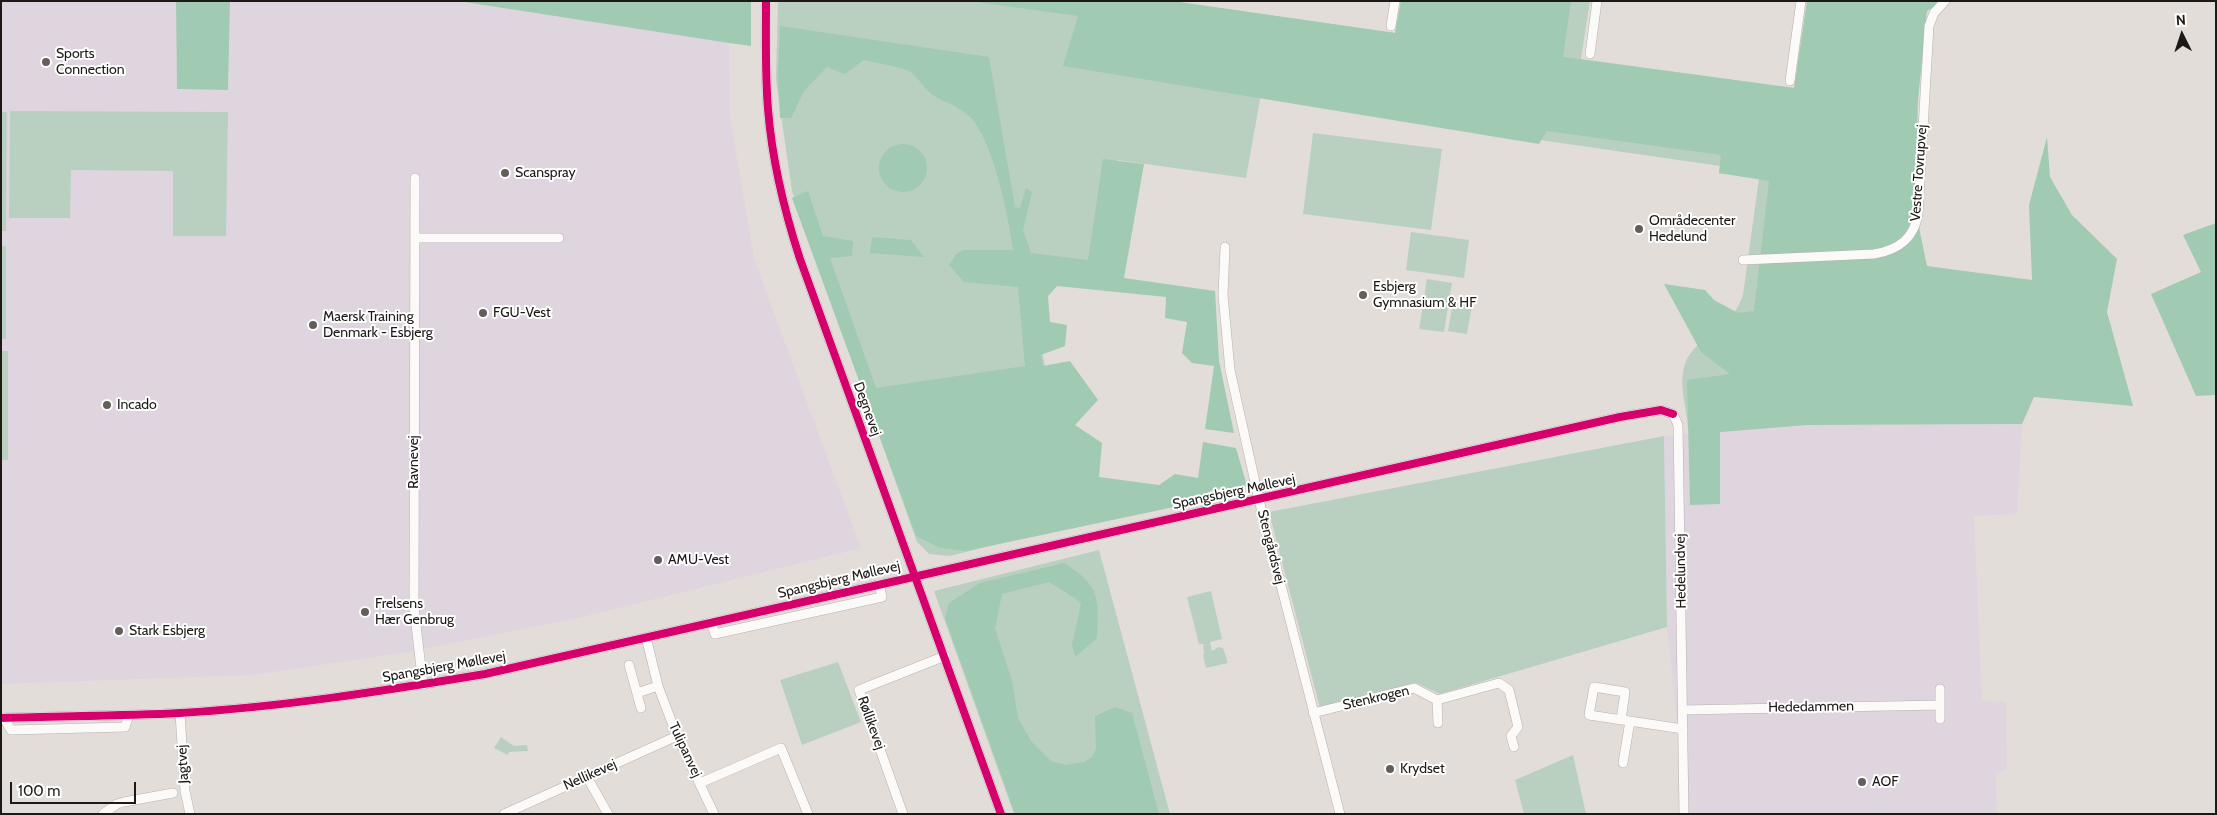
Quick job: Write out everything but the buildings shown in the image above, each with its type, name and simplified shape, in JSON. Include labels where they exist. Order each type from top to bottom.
[{"type":"street","name":"Degnevej","points":[[766,1],[768,109],[775,166],[786,216],[1001,814]]},
{"type":"street","points":[[1391,26],[1395,1]]},
{"type":"street","points":[[1590,54],[1597,1]]},
{"type":"street","points":[[1790,81],[1801,1]]},
{"type":"street","name":"Vestre Tovrupvej","points":[[1743,260],[1874,254],[1895,248],[1911,235],[1916,225],[1918,214],[1928,26],[1934,13],[1945,1]]},
{"type":"street","name":"Ravnevej","points":[[416,178],[414,608],[423,685]]},
{"type":"street","points":[[415,238],[559,238]]},
{"type":"street","name":"Stengårdsvej","points":[[1225,247],[1223,295],[1230,370],[1259,500],[1340,814]]},
{"type":"street","name":"Spangsbjerg Møllevej","points":[[2,718],[11,730],[125,727],[129,715],[180,713],[312,701],[485,674],[1620,417],[1661,410],[1673,414]]},
{"type":"street","name":"Hedelundvej","points":[[1673,414],[1678,425],[1684,814]]},
{"type":"street","name":"Spangsbjerg Møllevej","points":[[711,622],[715,634],[882,597],[879,584]]},
{"type":"street","name":"Tulipanvej","points":[[646,637],[658,686],[677,736],[714,814]]},
{"type":"street","name":"Røllikevej","points":[[903,814],[859,690],[945,656]]},
{"type":"street","points":[[629,665],[641,708]]},
{"type":"street","points":[[1438,723],[1437,700],[1499,683],[1509,690],[1518,726],[1511,736],[1514,747]]},
{"type":"street","points":[[637,693],[658,686]]},
{"type":"street","points":[[1624,763],[1625,720],[1625,692],[1594,687],[1589,715],[1625,720],[1683,729]]},
{"type":"street","name":"Stenkrogen","points":[[1313,713],[1414,688],[1437,700]]},
{"type":"street","points":[[1940,689],[1940,719]]},
{"type":"street","name":"Hededammen","points":[[1683,710],[1940,705]]},
{"type":"street","name":"Jagtvej","points":[[180,713],[185,791],[190,814]]},
{"type":"street","name":"Nellikevej","points":[[509,813],[677,736]]},
{"type":"street","points":[[700,783],[781,748],[808,814]]},
{"type":"street","points":[[587,777],[608,814]]},
{"type":"street","points":[[104,814],[117,804],[173,793]]},
{"type":"shaded area","points":[[1,1],[176,1],[177,89],[228,90],[230,1],[457,1],[729,43],[730,116],[754,259],[861,548],[578,618],[408,652],[253,675],[1,684]]},
{"type":"shaded area","points":[[2022,424],[2017,514],[1974,516],[1982,701],[2006,702],[2007,769],[1996,774],[1997,814],[1687,814],[1667,627],[1664,436],[1806,425]]},
{"type":"green space","points":[[176,1],[230,1],[228,90],[177,89]]},
{"type":"green space","points":[[458,1],[751,1],[751,46],[729,43]]},
{"type":"green space","points":[[778,1],[1172,1],[1395,33],[1401,1],[1590,1],[1581,59],[1794,88],[1806,425],[1719,432],[1688,429],[1682,380],[1685,364],[1698,345],[1728,321],[1737,309],[1743,295],[1759,178],[1719,173],[1720,166],[1547,141],[1261,94],[1246,178],[1117,160],[1101,274],[1024,263],[1077,524],[950,556],[929,554],[917,542],[792,191],[776,80]]},
{"type":"green space","points":[[969,1],[1172,1],[1395,33],[1401,1],[1571,1],[1563,57],[1794,88],[1807,1],[1942,1],[1927,11],[1918,100],[1915,208],[1927,266],[2032,280],[2029,205],[2047,137],[2050,177],[2072,215],[2117,259],[2107,312],[2133,406],[2034,397],[2022,424],[1806,425],[1720,432],[1720,504],[1690,505],[1687,380],[1730,374],[1701,352],[1664,284],[1705,290],[1714,300],[1738,313],[1754,311],[1769,181],[1719,173],[1721,155],[1547,131],[1539,144],[1063,66],[1078,16]]},
{"type":"green space","points":[[780,26],[989,57],[1015,207],[1020,208],[1026,188],[1032,192],[1023,230],[1031,253],[1088,260],[1103,159],[1144,164],[1124,278],[1215,291],[1219,361],[1234,433],[1205,429],[1214,366],[1192,363],[1182,353],[1187,322],[1165,318],[1166,297],[1057,286],[1048,296],[1050,322],[1067,325],[1065,346],[1041,355],[1043,366],[1070,361],[1098,400],[1075,425],[1102,443],[1099,477],[1159,485],[1175,474],[1198,478],[1203,442],[1236,448],[1247,486],[1242,490],[1216,489],[1193,503],[966,551],[940,548],[916,536],[792,198],[808,191],[823,236],[853,241],[852,256],[830,258],[876,388],[1025,366],[1018,287],[964,282],[949,265],[956,254],[964,250],[1013,250],[999,179],[978,127],[969,116],[930,93],[912,73],[896,67],[864,60],[845,74],[827,67],[804,91],[791,118],[780,118],[778,77]]},
{"type":"green space","points":[[10,111],[228,112],[226,236],[173,236],[173,171],[71,170],[70,218],[9,218]]},
{"type":"green space","points":[[1,112],[7,112],[6,231],[1,231]]},
{"type":"green space","points":[[1313,133],[1442,149],[1431,230],[1303,214]]},
{"type":"green space","points":[[903,144],[912,146],[920,151],[925,159],[927,168],[925,177],[920,185],[912,190],[903,192],[894,190],[886,185],[881,177],[879,168],[881,159],[886,151],[894,146]]},
{"type":"green space","points":[[2216,223],[2216,395],[2196,396],[2151,294],[2201,272],[2183,235]]},
{"type":"green space","points":[[1411,232],[1469,240],[1464,278],[1406,270]]},
{"type":"green space","points":[[872,237],[911,240],[924,257],[870,253]]},
{"type":"green space","points":[[1,246],[6,246],[6,339],[1,339]]},
{"type":"green space","points":[[1427,279],[1452,283],[1444,332],[1419,329]]},
{"type":"green space","points":[[1453,302],[1472,305],[1467,334],[1448,331]]},
{"type":"green space","points":[[1,351],[8,351],[8,460],[1,460]]},
{"type":"green space","points":[[1664,436],[1667,627],[1440,694],[1416,683],[1320,708],[1269,512]]},
{"type":"green space","points":[[1099,550],[1170,814],[1014,814],[934,591]]},
{"type":"green space","points":[[1064,563],[1085,579],[1095,594],[1098,613],[1097,638],[1075,657],[1072,645],[1081,604],[1049,582],[1002,594],[995,628],[1012,681],[1018,718],[1031,741],[1051,761],[1066,765],[1084,762],[1092,757],[1096,749],[1095,716],[1115,707],[1132,713],[1159,814],[1015,814],[945,618],[949,603],[980,583]]},
{"type":"green space","points":[[1211,591],[1222,639],[1210,642],[1212,651],[1218,647],[1223,648],[1228,663],[1206,668],[1203,644],[1199,644],[1187,597]]},
{"type":"green space","points":[[838,662],[861,722],[802,745],[780,680]]},
{"type":"green space","points":[[501,737],[514,746],[527,745],[528,751],[509,752],[508,755],[494,748]]},
{"type":"green space","points":[[1573,755],[1586,814],[1524,814],[1515,780]]},
{"type":"cycle path","points":[[766,1],[768,109],[776,166],[789,222],[800,259],[1001,814]]},
{"type":"cycle path","points":[[1,718],[158,714],[256,707],[332,698],[485,674],[1620,417],[1661,410],[1673,414]]},
{"type":"place","name":"Sports Connection","points":[[46,62]]},
{"type":"place","name":"Scanspray","points":[[505,173]]},
{"type":"place","name":"Områdecenter Hedelund","points":[[1639,229]]},
{"type":"place","name":"Esbjerg Gymnasium & HF","points":[[1363,295]]},
{"type":"place","name":"FGU-Vest","points":[[483,313]]},
{"type":"place","name":"Maersk Training Denmark - Esbjerg","points":[[313,325]]},
{"type":"place","name":"Incado","points":[[107,405]]},
{"type":"place","name":"AMU-Vest","points":[[658,560]]},
{"type":"place","name":"Frelsens Hær Genbrug","points":[[365,612]]},
{"type":"place","name":"Stark Esbjerg","points":[[119,631]]},
{"type":"place","name":"Krydset","points":[[1390,769]]},
{"type":"place","name":"AOF","points":[[1862,782]]}]
